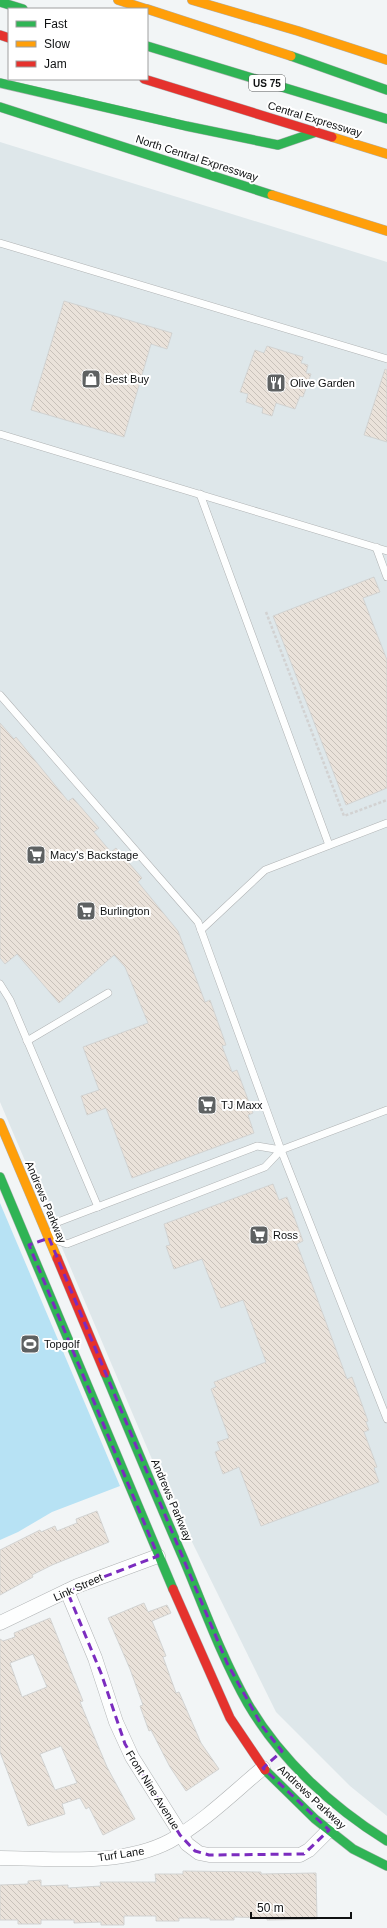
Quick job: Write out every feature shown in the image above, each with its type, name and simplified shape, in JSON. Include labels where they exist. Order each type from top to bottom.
[{"type":"main road","points":[[118,0],[143,8]]},
{"type":"main road","points":[[192,0],[298,31],[387,60]]},
{"type":"main road","points":[[0,2],[20,8]]},
{"type":"main road","points":[[148,10],[320,65],[387,90]]},
{"type":"main road","name":"Central Expressway","points":[[148,46],[387,119]]},
{"type":"main road","name":"Central Expressway","points":[[147,80],[387,154]]},
{"type":"main road","points":[[0,83],[186,126],[278,145],[316,132]]},
{"type":"main road","name":"North Central Expressway","points":[[0,107],[387,231]]},
{"type":"main road","name":"Andrews Parkway","points":[[0,1123],[39,1241],[158,1556],[230,1718],[264,1768],[293,1798],[329,1830],[354,1849],[387,1866]]},
{"type":"main road","name":"Andrews Parkway","points":[[0,1177],[39,1241],[227,1663],[246,1700],[262,1726],[282,1751],[325,1795],[368,1830],[387,1841]]},
{"type":"main road","points":[[264,1768],[282,1751]]},
{"type":"street","name":"Link Street","points":[[0,1623],[94,1579],[158,1556]]},
{"type":"street","name":"Front Nine Avenue","points":[[66,1591],[95,1658],[112,1712],[125,1744],[180,1835],[192,1849],[204,1854],[296,1855],[307,1852],[329,1830]]},
{"type":"street","name":"Turf Lane","points":[[0,1858],[96,1858],[120,1856],[150,1849],[180,1835],[264,1768]]},
{"type":"lane","points":[[0,243],[387,359]]},
{"type":"lane","points":[[0,434],[387,551]]},
{"type":"lane","points":[[200,494],[329,846]]},
{"type":"lane","points":[[376,547],[387,577]]},
{"type":"lane","points":[[0,695],[198,922],[281,1150],[387,1419]]},
{"type":"lane","points":[[201,930],[265,870],[387,823]]},
{"type":"lane","points":[[0,984],[10,1000],[98,1207]]},
{"type":"lane","points":[[27,1041],[108,993]]},
{"type":"lane","points":[[39,1241],[67,1244],[265,1167],[281,1150],[387,1110]]},
{"type":"lane","points":[[39,1241],[58,1222],[257,1146],[281,1150]]},
{"type":"path","points":[[266,612],[344,816],[387,800]]},
{"type":"highlighted area","points":[[49,1238],[227,1663],[262,1726],[282,1751],[263,1768],[329,1830],[304,1854],[209,1855],[195,1851],[180,1835],[125,1744],[101,1673],[67,1591],[158,1556],[29,1245]]},
{"type":"shaded area","points":[[0,142],[387,262],[387,1816],[350,1786],[276,1712],[157,1471],[0,1102]]},
{"type":"shaded area","name":"Topgolf","points":[[0,1203],[120,1486],[52,1512],[18,1532],[0,1540]]},
{"type":"building","name":"Best Buy","points":[[64,301],[172,333],[167,349],[151,344],[124,437],[31,410]]},
{"type":"building","name":"Olive Garden","points":[[267,346],[303,357],[301,363],[308,365],[306,373],[311,374],[303,397],[300,396],[295,409],[276,403],[272,416],[262,413],[263,408],[246,402],[248,394],[240,392],[255,350],[264,353]]},
{"type":"building","points":[[385,369],[387,370],[387,442],[364,435]]},
{"type":"building","points":[[374,577],[380,592],[363,598],[387,660],[387,788],[346,805],[273,616]]},
{"type":"building","points":[[0,723],[14,739],[16,737],[68,801],[73,798],[99,828],[94,832],[111,852],[116,848],[142,878],[138,882],[178,931],[205,1002],[210,1000],[226,1045],[222,1046],[232,1072],[237,1070],[253,1113],[248,1115],[254,1133],[132,1178],[106,1108],[87,1115],[81,1096],[99,1090],[83,1047],[148,1023],[125,967],[114,955],[59,1003],[17,954],[5,964],[0,958]]},
{"type":"building","points":[[273,1184],[279,1200],[287,1197],[303,1241],[297,1244],[347,1379],[352,1377],[368,1421],[366,1422],[369,1430],[364,1432],[377,1467],[374,1468],[379,1482],[261,1526],[239,1467],[223,1474],[215,1452],[220,1450],[217,1442],[229,1438],[211,1389],[216,1387],[214,1382],[266,1362],[243,1300],[221,1308],[202,1259],[174,1269],[166,1246],[170,1245],[164,1224]]},
{"type":"building","points":[[97,1511],[109,1542],[52,1565],[32,1575],[33,1577],[0,1595],[0,1550],[40,1530],[41,1532],[55,1526],[57,1531],[77,1523],[76,1519]]},
{"type":"building","points":[[144,1603],[148,1612],[167,1605],[171,1613],[152,1621],[166,1656],[163,1657],[176,1693],[179,1692],[201,1743],[219,1769],[186,1791],[170,1767],[151,1730],[149,1731],[140,1706],[143,1705],[130,1669],[108,1618]]},
{"type":"building","points":[[50,1618],[83,1701],[80,1702],[96,1741],[107,1767],[135,1819],[103,1835],[89,1807],[86,1809],[80,1798],[62,1804],[65,1814],[28,1826],[0,1752],[0,1639],[3,1641],[15,1637],[14,1633]],"holes":[[[33,1654],[47,1687],[22,1697],[10,1663]],[[61,1746],[77,1783],[55,1790],[40,1754]]]},
{"type":"building","points":[[183,1871],[261,1872],[261,1874],[316,1873],[317,1919],[267,1920],[267,1918],[234,1917],[234,1920],[179,1918],[179,1921],[156,1921],[156,1916],[124,1916],[124,1925],[101,1925],[101,1922],[74,1923],[74,1920],[41,1920],[41,1924],[18,1924],[18,1920],[0,1920],[0,1885],[28,1884],[28,1881],[41,1880],[41,1886],[68,1885],[68,1888],[101,1886],[100,1882],[156,1882],[155,1874],[183,1874]]},
{"type":"traffic: fast","points":[[0,2],[20,8]]},
{"type":"traffic: fast","points":[[148,46],[387,119]]},
{"type":"traffic: fast","points":[[291,56],[387,90]]},
{"type":"traffic: fast","points":[[0,83],[186,126],[278,145],[316,132]]},
{"type":"traffic: fast","points":[[0,107],[272,195]]},
{"type":"traffic: fast","points":[[0,1177],[173,1589]]},
{"type":"traffic: fast","points":[[105,1373],[214,1633],[248,1704],[261,1725],[276,1744],[309,1781],[347,1813],[387,1841]]},
{"type":"traffic: fast","points":[[265,1770],[315,1819],[353,1849],[387,1866]]},
{"type":"traffic: slow","points":[[118,0],[143,8]]},
{"type":"traffic: slow","points":[[192,0],[298,31],[387,60]]},
{"type":"traffic: slow","points":[[148,9],[291,56]]},
{"type":"traffic: slow","points":[[332,137],[387,154]]},
{"type":"traffic: slow","points":[[272,195],[387,231]]},
{"type":"traffic: slow","points":[[0,1123],[57,1258]]},
{"type":"traffic: jam","points":[[0,35],[8,38]]},
{"type":"traffic: jam","points":[[147,80],[332,137]]},
{"type":"traffic: jam","points":[[57,1258],[105,1373]]},
{"type":"traffic: jam","points":[[173,1589],[230,1718],[265,1770]]},
{"type":"place","name":"Best Buy","points":[[91,379]]},
{"type":"place","name":"Olive Garden","points":[[276,383]]},
{"type":"place","name":"Macy's Backstage","points":[[36,855]]},
{"type":"place","name":"Burlington","points":[[86,911]]},
{"type":"place","name":"TJ Maxx","points":[[207,1105]]},
{"type":"place","name":"Ross","points":[[259,1235]]},
{"type":"place","name":"Topgolf","points":[[30,1344]]}]
